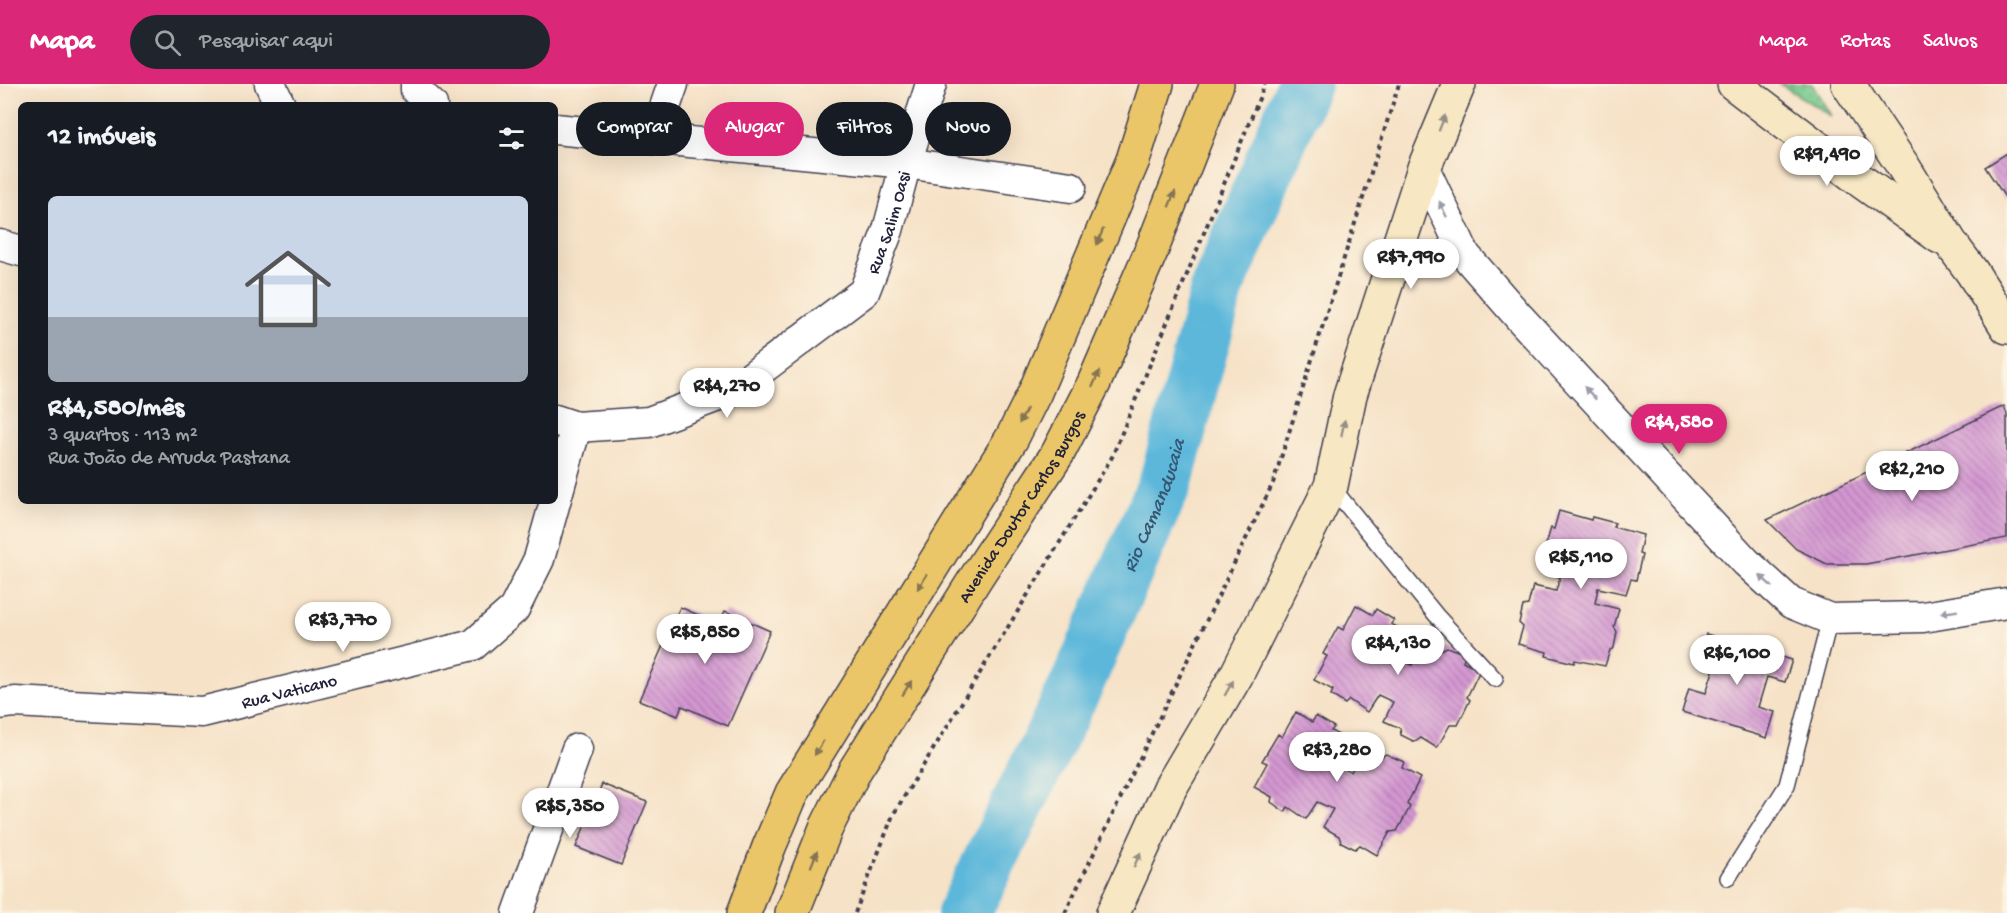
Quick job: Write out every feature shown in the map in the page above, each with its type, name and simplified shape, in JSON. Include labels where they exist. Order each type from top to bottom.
[{"type":"main road","points":[[744,913],[792,793],[1012,438],[1035,392],[1133,160],[1157,84]]},
{"type":"main road","name":"Avenida Doutor Carlos Burgos","points":[[792,913],[826,828],[855,770],[977,576],[1058,453],[1094,383],[1152,249],[1217,84]]},
{"type":"street","points":[[270,84],[279,102]]},
{"type":"street","points":[[667,102],[673,84]]},
{"type":"street","name":"Rua Salim Oasi","points":[[565,423],[649,423],[734,390],[864,292],[888,230],[931,84]]},
{"type":"street","points":[[1113,913],[1170,788],[1236,676],[1331,486],[1350,395],[1424,168],[1459,84]]},
{"type":"street","points":[[1734,84],[1861,181],[1952,246]]},
{"type":"street","points":[[1848,84],[2007,327]]},
{"type":"street","points":[[558,129],[576,131]]},
{"type":"street","points":[[692,143],[906,163],[1071,187]]},
{"type":"street","points":[[1424,168],[1465,255],[1519,317],[1746,562],[1791,603],[1830,619],[1923,617],[2007,603]]},
{"type":"street","points":[[0,244],[18,250]]},
{"type":"street","name":"Rua Vaticano","points":[[558,460],[565,423]]},
{"type":"street","name":"Rua Vaticano","points":[[5,698],[202,712],[473,645],[514,609],[539,559],[550,504]]},
{"type":"street","points":[[518,913],[577,749]]},
{"type":"lane","points":[[1331,486],[1436,615],[1495,679]]},
{"type":"lane","points":[[1728,878],[1787,785],[1830,619]]},
{"type":"path","points":[[855,913],[893,815],[1112,457],[1265,84]]},
{"type":"path","points":[[1065,913],[1273,483],[1399,84]]},
{"type":"green space","points":[[1780,84],[1812,84],[1831,116]]},
{"type":"building","points":[[2007,153],[2007,200],[1985,167]]},
{"type":"building","points":[[2004,406],[2007,414],[2007,538],[1866,564],[1827,564],[1796,549],[1767,520]]},
{"type":"building","points":[[1559,511],[1591,520],[1592,517],[1615,523],[1613,527],[1643,535],[1639,554],[1642,555],[1636,580],[1631,579],[1626,594],[1598,588],[1595,603],[1619,609],[1614,627],[1617,632],[1614,648],[1610,650],[1605,666],[1575,660],[1574,663],[1546,656],[1547,652],[1518,644],[1523,627],[1519,623],[1523,606],[1528,605],[1533,586],[1556,591],[1560,577],[1541,571],[1547,552],[1544,551]]},
{"type":"building","points":[[1356,605],[1373,615],[1376,609],[1394,620],[1391,624],[1410,634],[1399,658],[1412,665],[1425,639],[1441,650],[1447,647],[1465,654],[1463,661],[1480,670],[1467,697],[1470,700],[1458,725],[1450,725],[1437,748],[1421,738],[1415,742],[1401,735],[1400,728],[1384,721],[1393,702],[1378,695],[1367,712],[1349,700],[1345,704],[1331,695],[1333,690],[1314,680],[1327,656],[1323,654],[1338,627],[1343,630]]},
{"type":"building","points":[[680,607],[719,624],[725,611],[770,631],[728,726],[682,706],[678,716],[639,700]]},
{"type":"building","points":[[1706,634],[1792,660],[1785,682],[1767,677],[1758,707],[1775,712],[1767,738],[1682,712],[1689,688],[1706,693],[1716,662],[1699,656]]},
{"type":"building","points":[[1296,712],[1312,722],[1316,716],[1334,727],[1331,731],[1350,741],[1339,765],[1351,772],[1365,746],[1381,757],[1386,754],[1404,762],[1402,768],[1420,778],[1407,804],[1410,807],[1397,831],[1390,832],[1377,855],[1360,845],[1355,849],[1341,842],[1339,836],[1323,827],[1333,809],[1317,802],[1306,819],[1288,807],[1285,812],[1271,802],[1272,797],[1254,787],[1267,763],[1262,761],[1278,734],[1282,737]]},
{"type":"building","points":[[602,784],[647,802],[621,865],[576,847]]},
{"type":"waterway","name":"Rio Camanducaia","points":[[964,913],[1076,686],[1166,481],[1218,286],[1304,84]]}]
